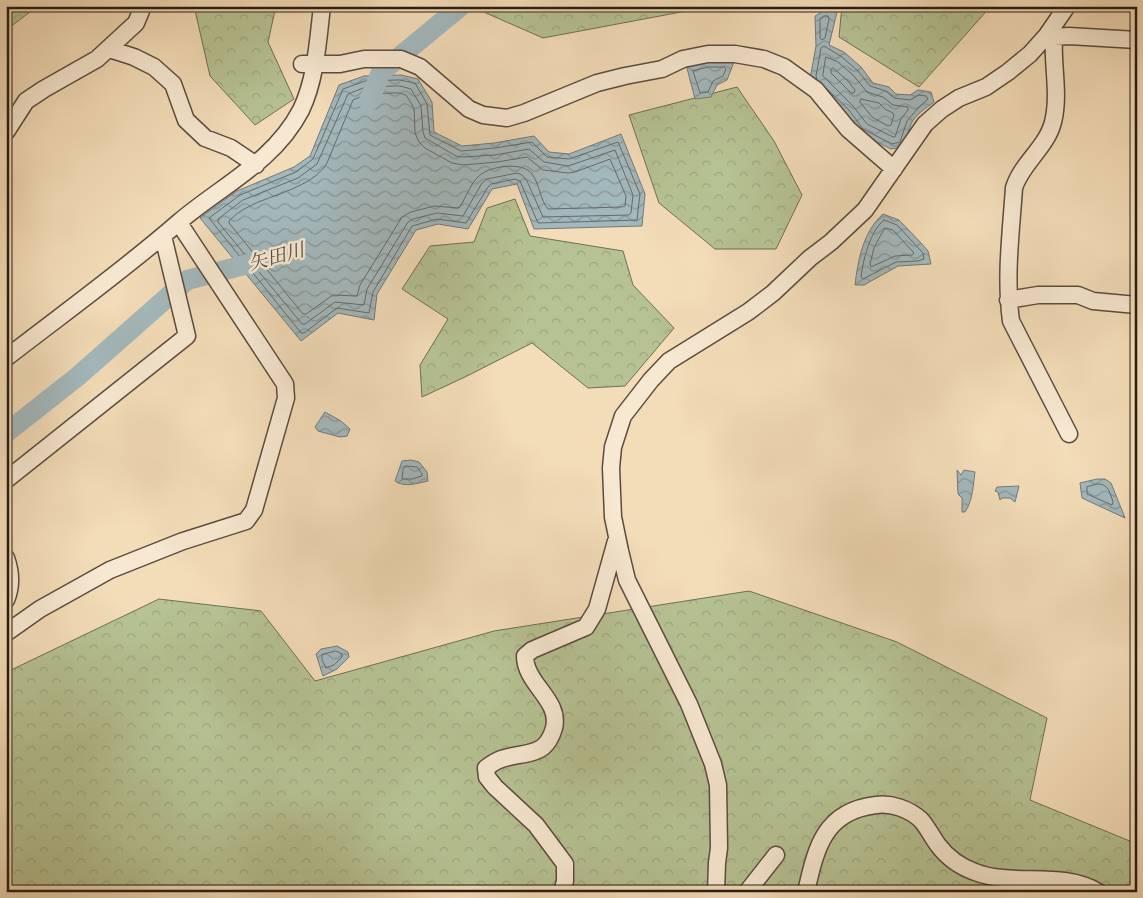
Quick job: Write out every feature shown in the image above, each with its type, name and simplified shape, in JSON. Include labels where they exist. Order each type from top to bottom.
[{"type":"street","points":[[6,132],[26,101],[97,59],[136,23],[143,6]]},
{"type":"street","points":[[6,358],[164,242],[178,222],[256,166],[290,128],[301,109],[310,86],[308,64],[322,6]]},
{"type":"street","points":[[716,892],[719,848],[718,785],[713,764],[689,704],[627,580],[613,517],[611,468],[613,447],[623,416],[650,380],[669,361],[748,312],[865,210],[925,124],[942,108],[959,98],[986,87],[1030,54],[1047,35],[1067,6]]},
{"type":"street","points":[[1069,434],[1011,321],[1008,300],[1014,188],[1017,178],[1044,142],[1053,123],[1056,97],[1053,55],[1054,37],[1069,36],[1137,40]]},
{"type":"street","points":[[108,49],[134,57],[154,67],[173,84],[186,120],[192,126],[205,138],[231,148],[256,166]]},
{"type":"street","points":[[308,64],[340,64],[364,59],[401,59],[420,67],[469,108],[483,115],[507,118],[524,113],[597,83],[662,69],[683,59],[708,54],[735,54],[764,59],[784,67],[816,90],[848,130],[894,169]]},
{"type":"street","points":[[6,633],[40,609],[110,570],[183,541],[246,521],[254,510],[286,398],[285,384],[178,222]]},
{"type":"street","points":[[6,480],[187,336],[164,242]]},
{"type":"street","points":[[1008,300],[1038,295],[1078,295],[1093,301],[1137,305]]},
{"type":"street","points":[[562,892],[565,881],[565,864],[536,825],[495,787],[487,777],[486,768],[500,759],[542,748],[552,737],[556,720],[553,709],[528,674],[526,656],[532,650],[586,627],[597,609],[617,536]]},
{"type":"street","points":[[6,558],[10,568],[10,590],[6,600]]},
{"type":"street","points":[[806,892],[814,856],[832,824],[848,812],[865,806],[881,805],[894,806],[908,811],[921,820],[938,846],[949,857],[975,872],[1007,878],[1067,881],[1084,885],[1098,892]]},
{"type":"street","points":[[747,892],[776,855]]},
{"type":"green space","points":[[6,6],[38,6],[6,30]]},
{"type":"green space","points":[[194,6],[276,6],[268,42],[294,99],[255,125],[210,76]]},
{"type":"green space","points":[[470,6],[713,6],[543,38]]},
{"type":"green space","points":[[842,6],[991,6],[919,87],[839,37]]},
{"type":"green space","points":[[737,87],[774,141],[802,195],[776,249],[715,249],[659,203],[629,115]]},
{"type":"green space","points":[[515,199],[530,236],[623,251],[633,285],[674,328],[625,386],[588,388],[532,343],[422,397],[420,365],[448,319],[402,289],[430,246],[474,242],[487,208]]},
{"type":"green space","points":[[749,591],[897,642],[1047,718],[1030,800],[1137,844],[1137,892],[6,892],[6,675],[11,670],[159,599],[261,611],[315,681],[494,631]]},
{"type":"water","points":[[824,11],[837,12],[829,45],[844,52],[861,67],[873,83],[889,87],[896,94],[910,95],[918,90],[931,92],[934,102],[915,118],[903,147],[891,149],[859,133],[810,79],[816,46],[815,16]]},
{"type":"water","points":[[709,62],[734,62],[727,80],[717,85],[711,97],[695,99],[687,68],[689,65]]},
{"type":"water","points":[[401,75],[418,79],[432,102],[434,132],[462,146],[534,136],[549,152],[569,154],[621,134],[645,194],[642,226],[534,229],[517,184],[492,189],[468,229],[438,224],[416,230],[377,294],[374,320],[338,313],[301,341],[200,218],[237,191],[294,167],[310,156],[339,85],[364,76]]},
{"type":"water","points":[[883,214],[899,220],[928,251],[931,264],[898,266],[864,285],[855,285],[860,256],[866,238],[876,221]]},
{"type":"water","points":[[325,412],[341,421],[350,429],[347,436],[340,437],[318,431],[315,427]]},
{"type":"water","points":[[411,460],[419,462],[427,472],[428,481],[407,485],[395,481],[402,461]]},
{"type":"water","points":[[957,470],[961,475],[964,470],[975,472],[971,498],[965,512],[962,512],[962,498],[958,494]]},
{"type":"water","points":[[1105,479],[1111,483],[1125,518],[1082,498],[1080,483]]},
{"type":"water","points":[[1019,486],[1015,502],[1010,498],[1002,498],[1000,500],[998,492],[995,491],[997,487]]},
{"type":"water","points":[[337,646],[348,652],[349,657],[337,669],[323,676],[316,654],[321,649]]},
{"type":"waterway","name":"矢田川","points":[[369,101],[381,72],[461,6]]},
{"type":"waterway","name":"矢田川","points":[[6,433],[77,377],[187,280],[267,259]]}]
